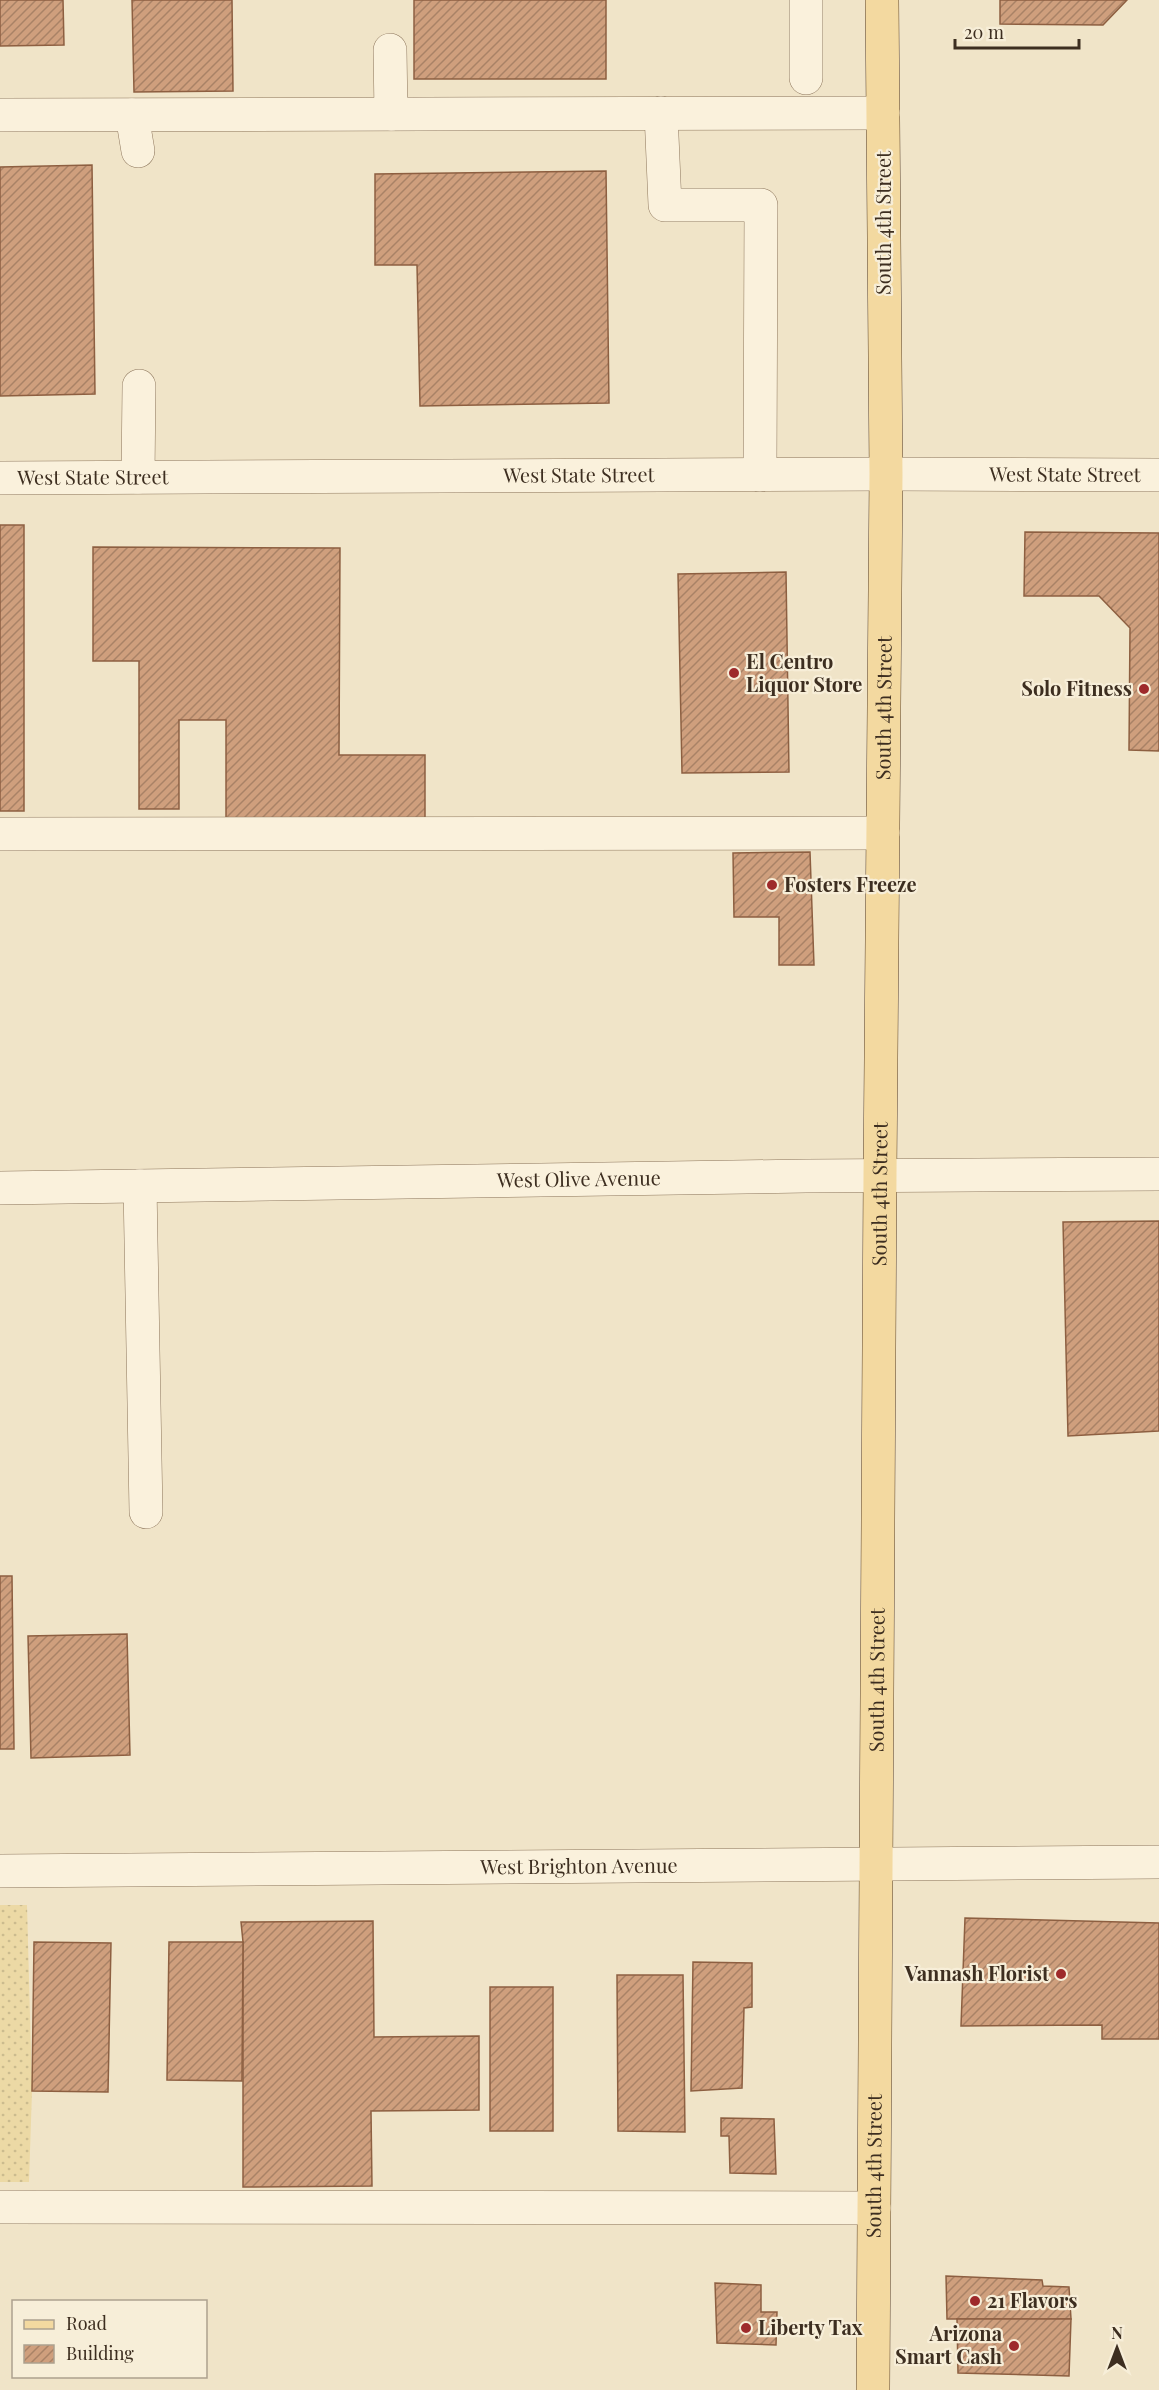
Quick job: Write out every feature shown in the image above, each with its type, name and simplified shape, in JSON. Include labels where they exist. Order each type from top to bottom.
[{"type":"main road","name":"South 4th Street","points":[[873,2390],[886,474],[882,0]]},
{"type":"street","points":[[806,0],[806,78]]},
{"type":"street","points":[[390,50],[391,114]]},
{"type":"street","points":[[661,113],[665,205],[761,205],[760,475]]},
{"type":"street","points":[[0,115],[883,113]]},
{"type":"street","points":[[132,115],[138,151]]},
{"type":"street","points":[[138,477],[140,386]]},
{"type":"street","name":"West State Street","points":[[0,478],[1159,475]]},
{"type":"street","points":[[0,834],[883,833]]},
{"type":"street","name":"West Olive Avenue","points":[[0,1188],[880,1175],[1159,1174]]},
{"type":"street","points":[[140,1186],[146,1512]]},
{"type":"street","name":"West Brighton Avenue","points":[[0,1871],[1159,1862]]},
{"type":"street","points":[[0,2207],[874,2208]]},
{"type":"sand","points":[[0,1905],[27,1905],[32,2091],[29,2182],[0,2182]]},
{"type":"building","points":[[0,0],[63,0],[64,45],[0,46]]},
{"type":"building","points":[[132,0],[232,0],[233,91],[134,92]]},
{"type":"building","points":[[414,0],[606,0],[606,79],[414,79]]},
{"type":"building","points":[[1000,0],[1127,0],[1103,25],[1000,24]]},
{"type":"building","points":[[92,165],[95,394],[0,396],[0,167]]},
{"type":"building","points":[[606,171],[609,403],[420,406],[417,265],[375,265],[375,174]]},
{"type":"building","points":[[0,525],[24,525],[24,811],[0,811]]},
{"type":"building","name":"Solo Fitness","points":[[1025,532],[1159,533],[1159,751],[1129,750],[1130,628],[1099,596],[1024,596]]},
{"type":"building","points":[[93,547],[340,548],[339,755],[425,755],[425,819],[226,819],[226,720],[179,720],[179,809],[139,809],[139,661],[93,661]]},
{"type":"building","name":"El Centro Liquor Store","points":[[786,572],[789,772],[682,773],[678,574]]},
{"type":"building","name":"Fosters Freeze","points":[[810,852],[814,965],[779,965],[779,917],[734,917],[733,853]]},
{"type":"building","points":[[1159,1221],[1159,1431],[1068,1436],[1063,1222]]},
{"type":"building","points":[[0,1576],[12,1576],[14,1749],[0,1749]]},
{"type":"building","points":[[127,1634],[130,1755],[31,1758],[28,1636]]},
{"type":"building","name":"Vannash Florist","points":[[965,1918],[1159,1923],[1159,2039],[1102,2039],[1102,2025],[961,2026]]},
{"type":"building","points":[[373,1921],[374,2037],[479,2036],[479,2110],[371,2111],[372,2186],[243,2187],[243,1942],[241,1922]]},
{"type":"building","points":[[34,1942],[111,1943],[108,2092],[32,2091]]},
{"type":"building","points":[[169,1942],[243,1942],[242,2081],[167,2080]]},
{"type":"building","points":[[693,1962],[752,1963],[752,2007],[744,2008],[742,2088],[691,2091]]},
{"type":"building","points":[[617,1975],[683,1975],[685,2132],[618,2131]]},
{"type":"building","points":[[490,1987],[553,1987],[553,2131],[490,2131]]},
{"type":"building","points":[[721,2118],[774,2119],[776,2174],[730,2173],[729,2136],[721,2136]]},
{"type":"building","points":[[946,2276],[1042,2280],[1043,2286],[1069,2287],[1071,2319],[947,2319]]},
{"type":"building","name":"Liberty Tax","points":[[715,2283],[761,2285],[761,2312],[777,2312],[776,2345],[717,2343]]},
{"type":"building","name":"Arizona Smart Cash","points":[[957,2319],[1071,2319],[1069,2376],[958,2373]]},
{"type":"place","name":"El Centro Liquor Store","points":[[734,673]]},
{"type":"place","name":"Solo Fitness","points":[[1144,689]]},
{"type":"place","name":"Fosters Freeze","points":[[772,885]]},
{"type":"place","name":"Vannash Florist","points":[[1061,1974]]},
{"type":"place","name":"21 Flavors","points":[[975,2301]]},
{"type":"place","name":"Liberty Tax","points":[[746,2328]]},
{"type":"place","name":"Arizona Smart Cash","points":[[1014,2346]]}]
